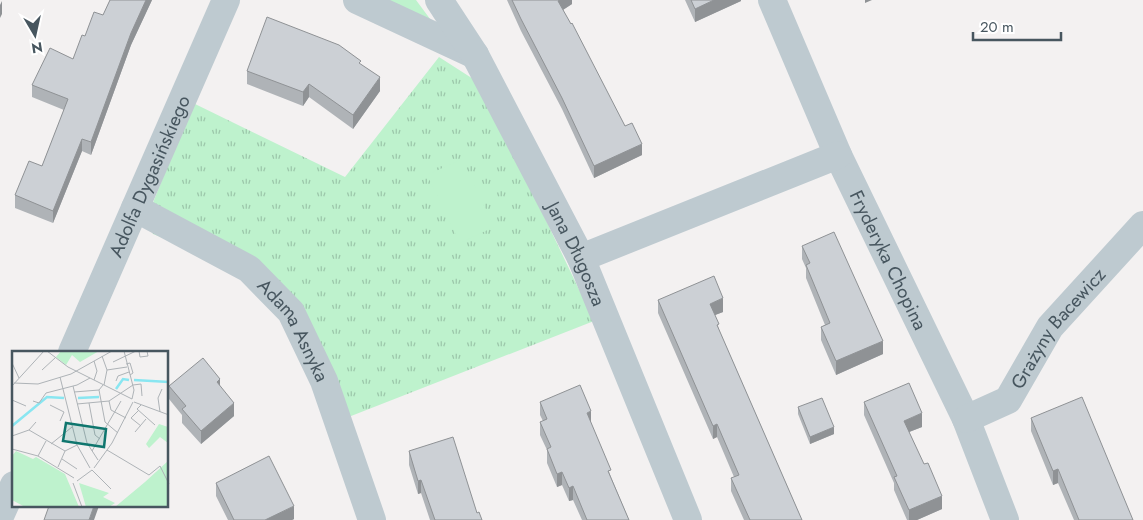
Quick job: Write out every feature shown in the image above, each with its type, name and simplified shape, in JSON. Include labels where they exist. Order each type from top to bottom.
[{"type":"street","name":"Adolfa Dygasińskiego","points":[[72,351],[226,0]]},
{"type":"street","points":[[357,0],[475,55]]},
{"type":"street","name":"Jana Długosza","points":[[439,0],[475,55],[581,258],[688,520]]},
{"type":"street","name":"Fryderyka Chopina","points":[[772,0],[838,155],[966,419],[1005,520]]},
{"type":"street","points":[[581,258],[838,155]]},
{"type":"street","name":"Adama Asnyka","points":[[135,208],[249,269],[291,312],[324,381],[372,520]]},
{"type":"street","name":"Grażyny Bacewicz","points":[[966,419],[1008,400],[1050,328],[1143,225]]},
{"type":"street","points":[[0,516],[12,489]]},
{"type":"green space","points":[[386,0],[416,0],[436,27]]},
{"type":"green space","points":[[439,57],[481,84],[594,321],[346,418],[302,308],[214,258],[153,234],[146,220],[193,103],[345,177]]},
{"type":"green space","points":[[462,159],[494,227],[460,243],[427,175]]},
{"type":"building","points":[[110,0],[146,0],[131,33],[91,142],[82,139],[53,211],[15,195],[29,161],[42,166],[68,99],[32,85],[50,48],[73,59],[82,35],[85,36],[94,12],[103,15]]},
{"type":"building","points":[[512,0],[560,0],[558,1],[572,23],[625,126],[632,123],[642,144],[594,166]]},
{"type":"building","points":[[691,0],[714,0],[695,9]]},
{"type":"building","points":[[267,17],[339,45],[361,61],[359,63],[380,77],[353,115],[309,84],[303,92],[247,71]]},
{"type":"building","points":[[834,232],[883,341],[836,361],[821,327],[830,323],[806,265],[810,263],[802,246]]},
{"type":"building","points":[[714,276],[723,298],[710,304],[719,324],[717,325],[802,520],[750,520],[731,478],[739,475],[717,424],[713,426],[658,300]]},
{"type":"building","points":[[203,358],[220,379],[217,382],[234,403],[201,431],[182,409],[186,406],[169,386]]},
{"type":"building","points":[[909,383],[922,413],[904,421],[924,464],[928,463],[942,496],[909,510],[894,477],[897,476],[864,402]]},
{"type":"building","points":[[580,385],[591,411],[587,413],[611,470],[608,471],[629,520],[587,520],[573,486],[569,488],[562,472],[557,474],[547,449],[551,447],[540,422],[547,419],[540,402]]},
{"type":"building","points":[[1082,397],[1133,520],[1079,520],[1058,469],[1053,471],[1031,418]]},
{"type":"building","points":[[822,398],[834,427],[810,437],[798,407]]},
{"type":"building","points":[[453,437],[477,513],[479,512],[482,520],[435,520],[421,480],[418,481],[409,451]]},
{"type":"building","points":[[269,456],[294,506],[265,520],[234,520],[216,483]]},
{"type":"building","points":[[48,508],[93,508],[89,520],[44,520]]}]
